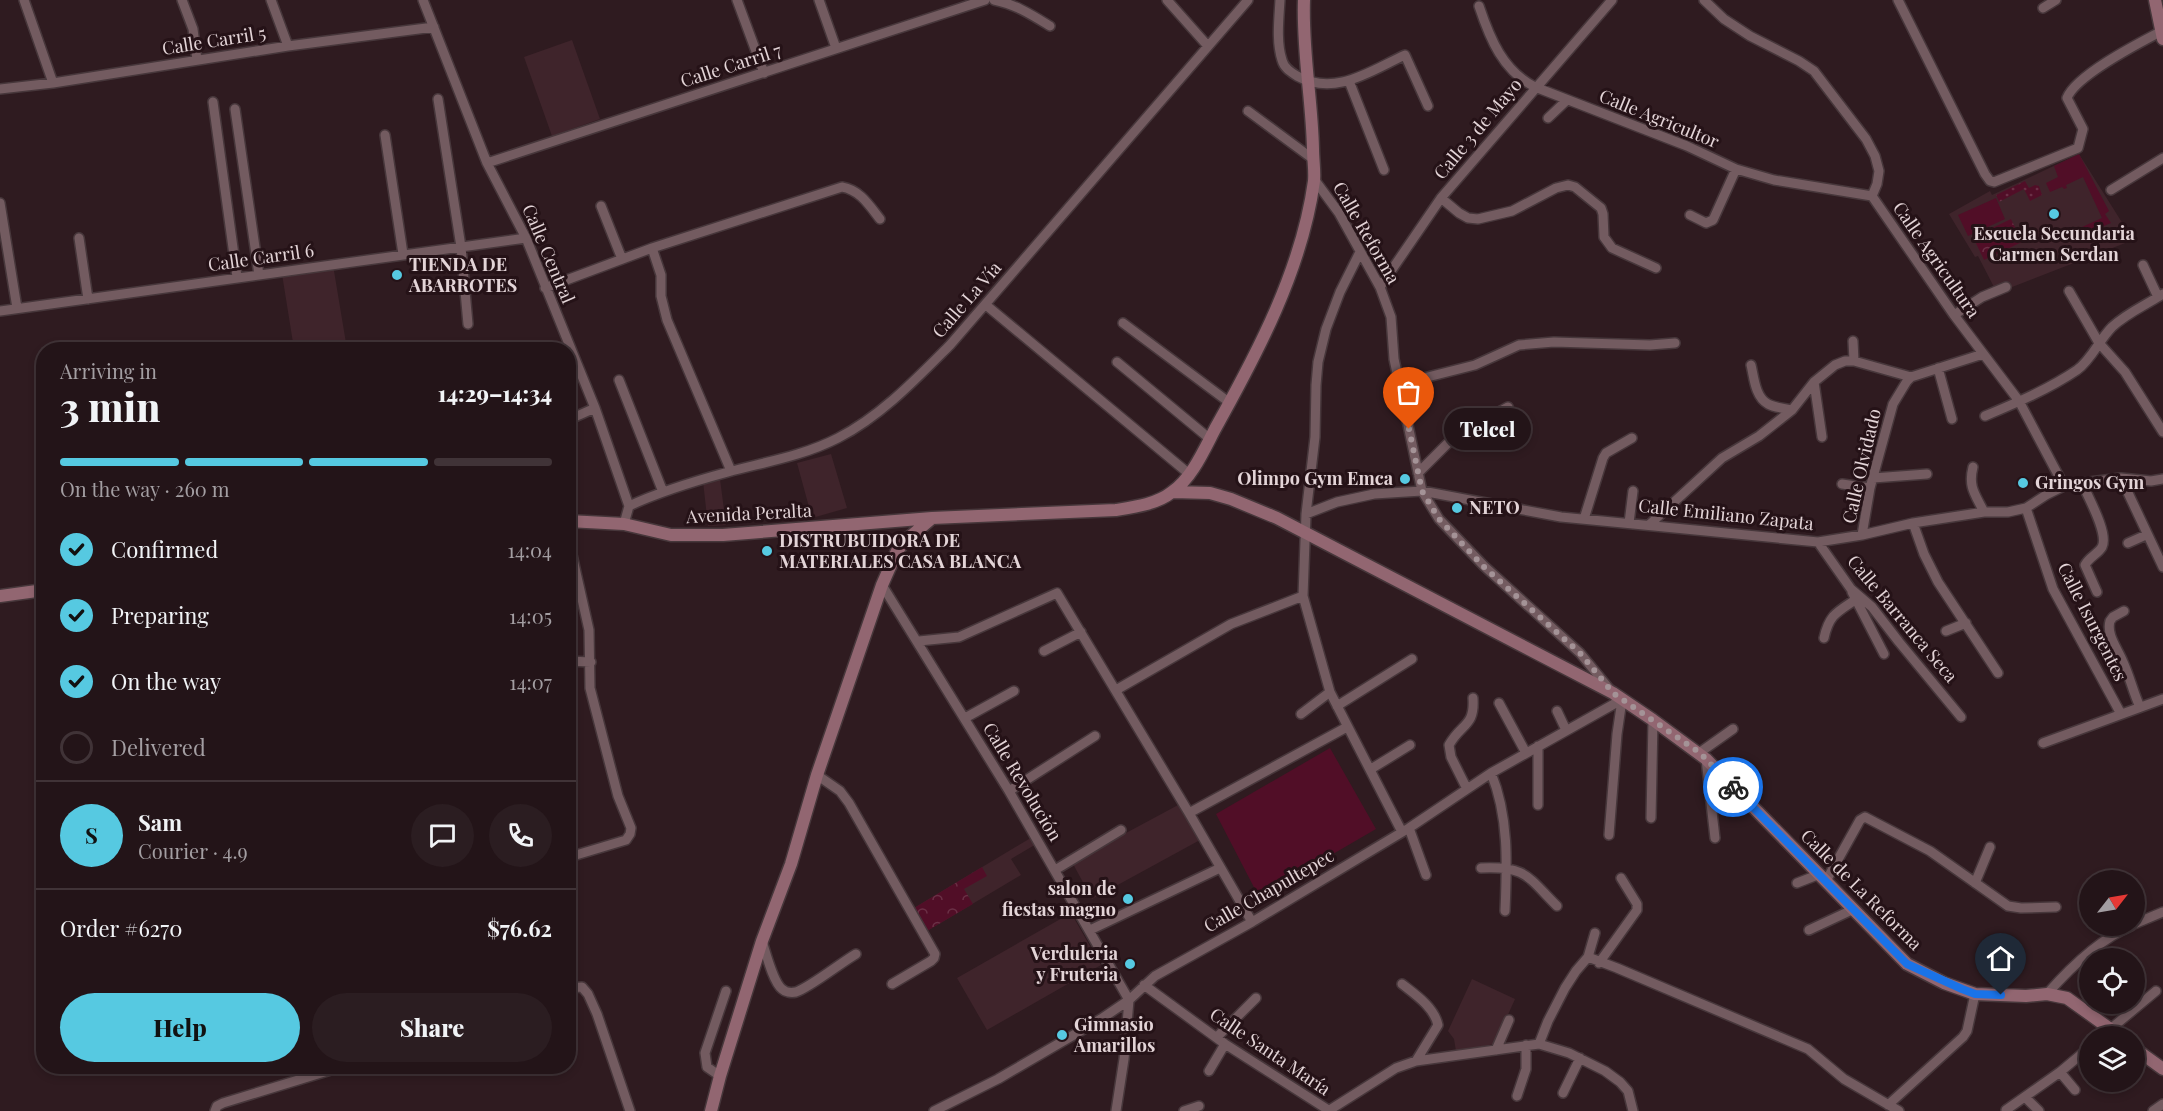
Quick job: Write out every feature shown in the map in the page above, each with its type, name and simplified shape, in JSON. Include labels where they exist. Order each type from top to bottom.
[{"type":"street","points":[[24,0],[53,84]]},
{"type":"street","points":[[182,0],[193,28],[197,60]]},
{"type":"street","points":[[271,0],[288,46]]},
{"type":"street","name":"Calle Central","points":[[423,0],[487,163],[526,238],[568,342]]},
{"type":"street","points":[[737,0],[764,73]]},
{"type":"street","points":[[819,0],[836,48]]},
{"type":"street","name":"Calle Carril 7","points":[[487,163],[985,0]]},
{"type":"street","points":[[994,0],[1006,2],[1050,26]]},
{"type":"street","points":[[1167,0],[1208,45]]},
{"type":"street","name":"Calle La Vía","points":[[629,506],[663,492],[731,471],[802,453],[838,438],[868,419],[908,388],[951,345],[1248,0]]},
{"type":"street","points":[[1280,0],[1280,50],[1282,61],[1293,73],[1308,82],[1332,85],[1349,81],[1405,55],[1428,106]]},
{"type":"street","points":[[1173,492],[1188,474],[1230,403],[1287,282],[1305,227],[1314,179],[1304,0]]},
{"type":"street","name":"Calle 3 de Mayo","points":[[1380,287],[1441,198],[1612,0]]},
{"type":"street","name":"Calle Agricultura","points":[[1704,0],[1724,19],[1750,36],[1814,71],[1866,139],[1875,156],[1879,171],[1872,196],[1954,315],[2019,401],[2064,486]]},
{"type":"street","points":[[1898,0],[1990,180],[1999,182],[2078,148],[2083,129],[2067,98],[2070,90],[2103,65],[2162,35],[2155,0]]},
{"type":"street","points":[[2043,8],[2056,0]]},
{"type":"street","name":"Calle Agricultor","points":[[1479,6],[1486,29],[1500,56],[1514,74],[1535,87],[1687,146],[1736,169],[1774,180],[1872,196]]},
{"type":"street","name":"Calle Carril 5","points":[[0,90],[53,84],[288,46],[434,27]]},
{"type":"street","points":[[1349,81],[1384,170]]},
{"type":"street","points":[[438,99],[461,247],[468,324]]},
{"type":"street","points":[[1548,118],[1567,100]]},
{"type":"street","points":[[213,102],[237,277]]},
{"type":"street","points":[[235,109],[259,275]]},
{"type":"street","points":[[1248,111],[1313,159]]},
{"type":"street","points":[[385,135],[403,254]]},
{"type":"street","points":[[2111,190],[2163,158]]},
{"type":"street","points":[[1690,214],[1706,223],[1713,220],[1736,169]]},
{"type":"street","name":"Calle Reforma","points":[[1314,179],[1339,213],[1380,287],[1392,317],[1394,359],[1422,491],[1439,519],[1477,559],[1580,653],[1618,697]]},
{"type":"street","points":[[1441,198],[1459,213],[1468,218],[1478,219],[1512,211],[1556,188],[1568,185],[1575,187],[1600,208],[1603,214],[1604,237],[1612,248],[1656,268]]},
{"type":"street","points":[[545,288],[622,258],[842,187],[849,188],[863,197],[880,219]]},
{"type":"street","points":[[0,203],[17,308]]},
{"type":"street","points":[[601,206],[622,258]]},
{"type":"street","points":[[79,238],[88,299]]},
{"type":"street","name":"Calle Carril 6","points":[[0,310],[526,238]]},
{"type":"street","points":[[652,248],[661,275],[661,296],[667,320],[731,471]]},
{"type":"street","points":[[1360,252],[1340,292],[1318,362],[1315,437],[1306,514],[1303,596],[1330,692],[1347,727],[1406,830],[1426,875]]},
{"type":"street","points":[[1985,416],[2019,401],[2076,370],[2085,363],[2110,329],[2122,318],[2161,296],[2143,265]]},
{"type":"street","points":[[1954,315],[1982,297],[2006,287]]},
{"type":"street","points":[[2069,291],[2099,343],[2125,372],[2163,432]]},
{"type":"street","points":[[986,305],[1188,474]]},
{"type":"street","points":[[1123,323],[1230,403]]},
{"type":"street","points":[[1853,341],[1854,361]]},
{"type":"street","points":[[1400,384],[1475,365],[1519,345],[1554,342],[1650,345],[1675,343]]},
{"type":"street","points":[[1649,525],[1722,458],[1759,436],[1792,410],[1814,382],[1835,365],[1845,361],[1854,361],[1911,377],[1983,354]]},
{"type":"street","name":"Calle Central","points":[[576,362],[595,408],[629,506]]},
{"type":"street","points":[[1117,362],[1209,440]]},
{"type":"street","points":[[1751,365],[1757,392],[1768,404],[1792,410]]},
{"type":"street","points":[[1938,368],[1952,419]]},
{"type":"street","name":"Calle Olvidado","points":[[1862,535],[1871,483],[1893,404],[1911,377]]},
{"type":"street","points":[[619,380],[663,492]]},
{"type":"street","points":[[1814,382],[1822,437]]},
{"type":"street","points":[[1418,474],[1461,433],[1508,407]]},
{"type":"street","points":[[576,416],[595,408]]},
{"type":"street","points":[[1584,519],[1602,458],[1632,438]]},
{"type":"street","points":[[1973,467],[1970,480],[1972,489],[1984,512]]},
{"type":"street","points":[[1842,484],[1871,483],[1927,474]]},
{"type":"street","points":[[2121,478],[2163,567]]},
{"type":"street","name":"Calle Emiliano Zapata","points":[[1306,514],[1337,502],[1374,494],[1422,491],[1584,519],[1818,542],[1913,523],[2026,508],[2064,486],[2121,478],[2151,481],[2163,479]]},
{"type":"street","points":[[2082,483],[2104,535],[2101,548],[2087,560],[2085,565],[2097,592]]},
{"type":"street","points":[[1629,523],[1633,491]]},
{"type":"street","points":[[1173,492],[1210,493],[1231,499],[1307,532],[1618,697],[1609,835]]},
{"type":"street","name":"Avenida Peralta","points":[[576,521],[624,524],[671,535],[723,535],[932,518],[1116,510],[1134,508],[1173,492]]},
{"type":"street","points":[[624,524],[629,506]]},
{"type":"street","name":"Calle Isurgentes","points":[[2026,508],[2053,589],[2121,714]]},
{"type":"street","points":[[711,1111],[762,941],[791,864],[817,775],[882,585],[901,545],[932,518]]},
{"type":"street","points":[[1913,523],[1924,554],[1938,582],[1998,674]]},
{"type":"street","points":[[2128,543],[2146,535]]},
{"type":"street","name":"Calle Barranca Seca","points":[[1818,542],[1851,590],[1872,607],[1961,717]]},
{"type":"street","points":[[576,572],[589,630],[590,688],[618,796],[631,828],[626,840],[576,855]]},
{"type":"street","name":"Calle Revolución","points":[[882,585],[919,641],[1010,792],[1129,1000]]},
{"type":"street","points":[[0,596],[36,588]]},
{"type":"street","points":[[1851,590],[1884,654]]},
{"type":"street","points":[[919,641],[959,637],[1055,593],[1116,690],[1252,922]]},
{"type":"street","points":[[1116,690],[1231,624],[1303,596]]},
{"type":"street","points":[[1824,638],[1827,623],[1855,600]]},
{"type":"street","points":[[2124,611],[2110,621],[2109,633],[2140,707]]},
{"type":"street","points":[[1946,631],[1966,623]]},
{"type":"street","points":[[1044,651],[1081,632]]},
{"type":"street","points":[[1337,706],[1412,659]]},
{"type":"street","points":[[576,661],[591,662]]},
{"type":"street","points":[[965,718],[1014,691]]},
{"type":"street","points":[[1301,714],[1330,692]]},
{"type":"street","name":"Calle de La Reforma","points":[[1618,697],[1703,756],[1907,964],[1944,983],[1975,994],[2026,996],[2047,994],[2067,998],[2101,1026]]},
{"type":"street","name":"Calle Chapultepec","points":[[934,1111],[1008,1073],[1101,1020],[1129,1000],[1155,976],[1252,922],[1406,830],[1491,773],[1614,704],[1618,697]]},
{"type":"street","points":[[1467,789],[1451,757],[1449,745],[1472,719],[1473,698]]},
{"type":"street","points":[[2043,743],[2163,699]]},
{"type":"street","points":[[1499,704],[1526,753]]},
{"type":"street","points":[[1557,711],[1566,730]]},
{"type":"street","points":[[1651,818],[1653,720]]},
{"type":"street","points":[[1189,813],[1347,727]]},
{"type":"street","points":[[1715,838],[1703,756],[1733,729]]},
{"type":"street","points":[[1010,792],[1095,736]]},
{"type":"street","points":[[1371,769],[1410,745]]},
{"type":"street","points":[[1538,746],[1538,805]]},
{"type":"street","points":[[1491,773],[1502,809],[1506,867],[1505,911]]},
{"type":"street","points":[[817,775],[840,791],[849,803],[935,954],[931,962],[892,984]]},
{"type":"street","points":[[1797,883],[1823,877],[1860,820],[1865,817],[1930,851],[2002,903],[2013,908],[2056,907]]},
{"type":"street","points":[[1055,870],[1121,830]]},
{"type":"street","points":[[1975,883],[1990,847]]},
{"type":"street","points":[[1481,868],[1506,867],[1518,870],[1557,906]]},
{"type":"street","points":[[1090,930],[1220,868]]},
{"type":"street","points":[[1599,963],[1637,910],[1637,904],[1620,878]]},
{"type":"street","points":[[1809,930],[1854,909]]},
{"type":"street","points":[[2145,920],[2163,912]]},
{"type":"street","points":[[1539,1044],[1565,988],[1588,957],[1595,933]]},
{"type":"street","points":[[2047,994],[2074,965],[2116,936]]},
{"type":"street","points":[[762,941],[778,984],[788,992],[796,992],[805,987],[856,954]]},
{"type":"street","points":[[1588,957],[1808,1049],[1844,1079],[1899,1111]]},
{"type":"street","points":[[1402,984],[1437,1017],[1438,1025],[1416,1061]]},
{"type":"street","name":"Calle Santa María","points":[[1144,985],[1225,1044],[1329,1111],[1383,1075],[1416,1061],[1539,1044],[1556,1047],[1580,1058],[1620,1082],[1628,1091],[1633,1111]]},
{"type":"street","points":[[576,987],[582,987],[588,994],[597,1014],[630,1111]]},
{"type":"street","points":[[720,1076],[707,1067],[705,1053],[726,991]]},
{"type":"street","points":[[2120,1026],[2156,992]]},
{"type":"street","points":[[1888,1105],[1963,1037],[1967,1031],[1975,994]]},
{"type":"street","points":[[1217,1037],[1256,998]]},
{"type":"street","points":[[1116,1111],[1124,1059],[1129,1000]]},
{"type":"street","points":[[1496,1050],[1509,1020]]},
{"type":"street","points":[[1209,1071],[1225,1044]]},
{"type":"street","points":[[1517,1096],[1526,1069],[1526,1045]]},
{"type":"street","points":[[2006,1110],[2079,1056]]},
{"type":"street","points":[[2145,1056],[2163,1069]]},
{"type":"street","points":[[1563,1092],[1580,1058]]},
{"type":"street","points":[[2060,1071],[2076,1090]]},
{"type":"street","points":[[215,1111],[217,1106],[223,1103],[318,1074]]},
{"type":"street","points":[[2025,1097],[2039,1111]]},
{"type":"street","points":[[2153,1111],[2163,1104]]},
{"type":"street","points":[[1184,1111],[1199,1106]]},
{"type":"shaded area","points":[[572,40],[600,119],[552,136],[524,57]]},
{"type":"shaded area","points":[[2079,154],[2133,240],[2007,289],[1995,289],[1978,256],[1975,257],[1949,214],[1990,191],[1992,195]]},
{"type":"shaded area","points":[[333,265],[346,342],[293,342],[282,274]]},
{"type":"shaded area","points":[[831,454],[847,508],[812,518],[797,463]]},
{"type":"shaded area","points":[[720,479],[726,525],[708,526],[703,481]]},
{"type":"shaded area","points":[[1180,804],[1200,840],[1092,899],[1072,862]]},
{"type":"shaded area","points":[[1034,836],[1038,843],[1011,859],[1021,875],[927,931],[914,908]]},
{"type":"shaded area","points":[[1071,913],[1101,965],[987,1030],[957,978]]},
{"type":"shaded area","points":[[1472,979],[1515,999],[1495,1044],[1456,1051],[1454,1039],[1448,1031]]},
{"type":"green space","points":[[2079,154],[2109,211],[2105,214],[2111,223],[2075,238],[2071,232],[2102,218],[2083,177],[2066,185],[2067,188],[2062,187],[2050,192],[2046,183],[2058,177],[2054,166]]},
{"type":"green space","points":[[2025,181],[2029,188],[2039,186],[2042,195],[2030,201],[2024,189],[1999,202],[1996,195]]},
{"type":"green space","points":[[1996,198],[2005,219],[1968,236],[1958,215]]},
{"type":"green space","points":[[2011,219],[2022,242],[1984,260],[1973,237]]},
{"type":"green space","points":[[1330,748],[1376,829],[1259,897],[1216,814]]},
{"type":"green space","points":[[982,867],[987,876],[964,889],[973,904],[927,931],[914,908]]},
{"type":"way so far","points":[[1409,429],[1422,491],[1439,519],[1484,567],[1580,653],[1613,693],[1700,753],[1733,787]]},
{"type":"place","name":"Escuela Secundaria Carmen Serdan","points":[[2054,214]]},
{"type":"place","name":"TIENDA DE ABARROTES","points":[[397,275]]},
{"type":"place","name":"Telcel","points":[[1409,429]]},
{"type":"place","name":"Olimpo Gym Emca","points":[[1405,479]]},
{"type":"place","name":"Gringos Gym","points":[[2023,483]]},
{"type":"place","name":"NETO","points":[[1457,508]]},
{"type":"place","name":"DISTRUBUIDORA DE MATERIALES CASA BLANCA","points":[[767,551]]},
{"type":"place","name":"salon de fiestas magno","points":[[1128,899]]},
{"type":"place","name":"Verduleria y Fruteria","points":[[1130,964]]},
{"type":"place","name":"Gimnasio Amarillos","points":[[1062,1035]]},
{"type":"route","points":[[1733,787],[1907,964],[1944,983],[1975,994],[2001,995]]}]
